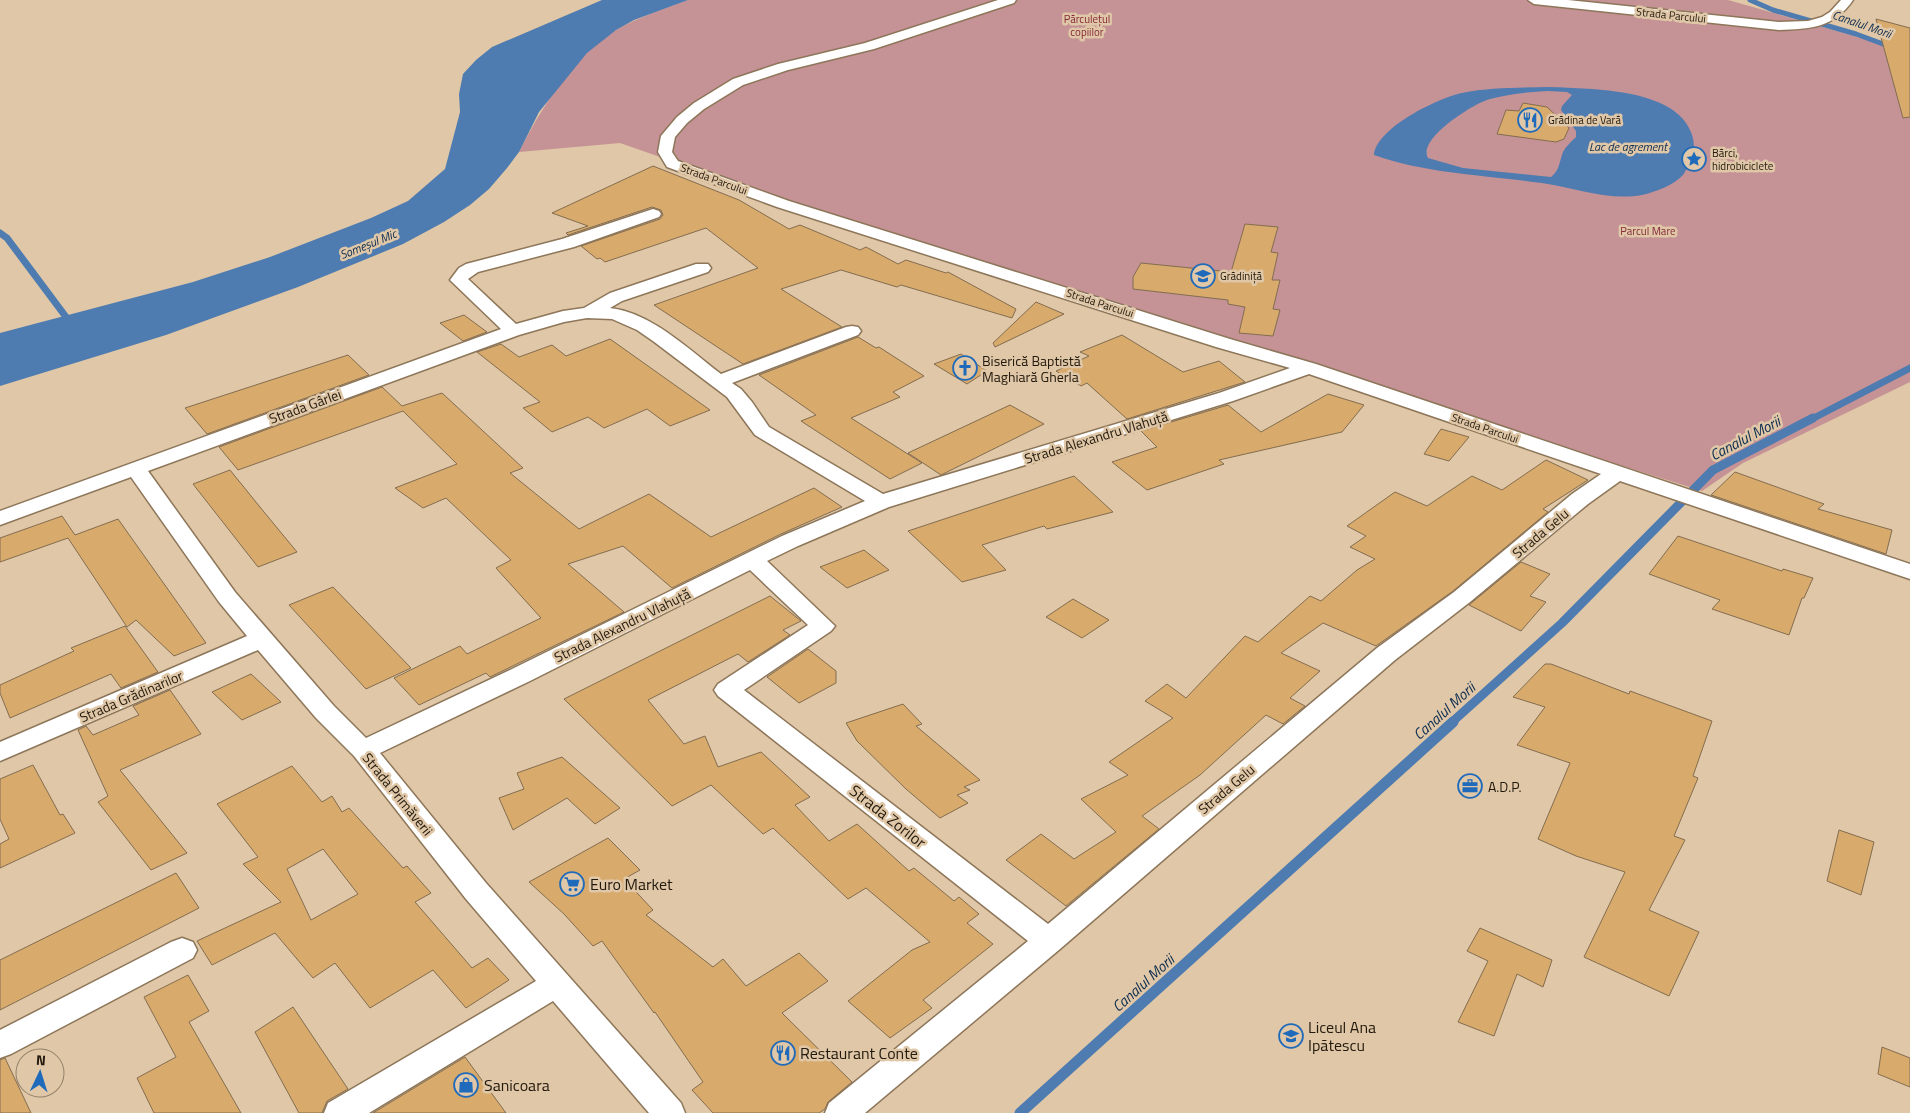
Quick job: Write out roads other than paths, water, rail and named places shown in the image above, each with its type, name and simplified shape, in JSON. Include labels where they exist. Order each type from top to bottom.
[{"type":"street","name":"Strada Parcului","points":[[1010,0],[869,46],[784,67],[738,82],[699,106],[682,120],[668,136],[664,152],[672,164],[783,204],[1223,343],[1309,368],[1910,572]]},
{"type":"street","name":"Strada Parcului","points":[[1534,0],[1761,25],[1808,25],[1828,19],[1842,10],[1847,0]]},
{"type":"street","points":[[514,331],[459,280],[465,272],[472,268],[568,242],[653,214]]},
{"type":"street","points":[[588,313],[616,297],[702,268]]},
{"type":"street","name":"Strada Gârlei","points":[[0,518],[514,331],[559,318],[588,313],[615,314],[635,321],[717,382]]},
{"type":"street","points":[[717,382],[852,331]]},
{"type":"street","name":"Strada Alexandru Vlahuță","points":[[363,750],[512,679],[790,541],[881,502],[1217,400],[1309,368]]},
{"type":"street","points":[[717,382],[740,399],[762,431],[881,502]]},
{"type":"street","name":"Strada Primăverii","points":[[136,468],[227,597],[325,712],[363,750],[476,892],[669,1113]]},
{"type":"street","name":"Strada Gelu","points":[[841,1113],[1049,941],[1386,654],[1462,597],[1580,499],[1617,472]]},
{"type":"street","name":"Strada Zorilor","points":[[752,560],[823,626],[727,690],[1049,941]]},
{"type":"street","name":"Strada Grădinarilor","points":[[0,752],[262,639]]},
{"type":"street","points":[[0,1045],[182,950]]},
{"type":"street","points":[[340,1113],[556,984]]},
{"type":"water","name":"Someșul Mic","points":[[602,0],[688,0],[634,20],[616,30],[587,53],[539,112],[519,152],[507,168],[489,189],[470,205],[444,222],[403,244],[298,287],[166,335],[0,386],[0,333],[193,282],[270,257],[371,218],[408,201],[445,169],[460,112],[459,94],[463,74],[476,60],[492,47]]},
{"type":"water","name":"Lac de agrement","points":[[1551,87],[1630,94],[1650,99],[1668,107],[1682,118],[1691,132],[1694,143],[1693,154],[1684,173],[1675,182],[1653,192],[1642,195],[1617,196],[1542,183],[1436,170],[1374,155],[1377,145],[1396,125],[1424,108],[1451,96],[1495,89]],"holes":[[[1548,91],[1567,92],[1572,95],[1562,106],[1561,110],[1576,131],[1576,137],[1564,150],[1558,169],[1551,177],[1463,168],[1428,158],[1427,150],[1431,141],[1439,132],[1460,114],[1482,102],[1497,97],[1519,94]]]},
{"type":"waterway","name":"Canalul Morii","points":[[1750,0],[1773,10],[1856,34],[1910,54]]},
{"type":"waterway","points":[[0,233],[7,238],[72,325]]},
{"type":"waterway","name":"Canalul Morii","points":[[1810,420],[1910,368]]},
{"type":"waterway","name":"Canalul Morii","points":[[1451,723],[1562,623],[1713,470],[1813,418]]},
{"type":"waterway","name":"Canalul Morii","points":[[1020,1113],[1453,722]]},
{"type":"place","name":"Grădina de Vară","points":[[1530,120]]},
{"type":"place","name":"Bărci, hidrobiciclete","points":[[1694,159]]},
{"type":"place","name":"Grădiniță","points":[[1203,276]]},
{"type":"place","name":"Biserică Baptistă Maghiară Gherla","points":[[965,368]]},
{"type":"place","name":"A.D.P.","points":[[1470,786]]},
{"type":"place","name":"Euro Market","points":[[572,884]]},
{"type":"place","name":"Liceul Ana Ipătescu","points":[[1291,1036]]},
{"type":"place","name":"Restaurant Conte","points":[[783,1053]]},
{"type":"place","name":"Sanicoara","points":[[466,1085]]},
{"type":"park label","name":"Părculețul copiilor","points":[[1087,25]]},
{"type":"park label","name":"Parcul Mare","points":[[1648,231]]}]
